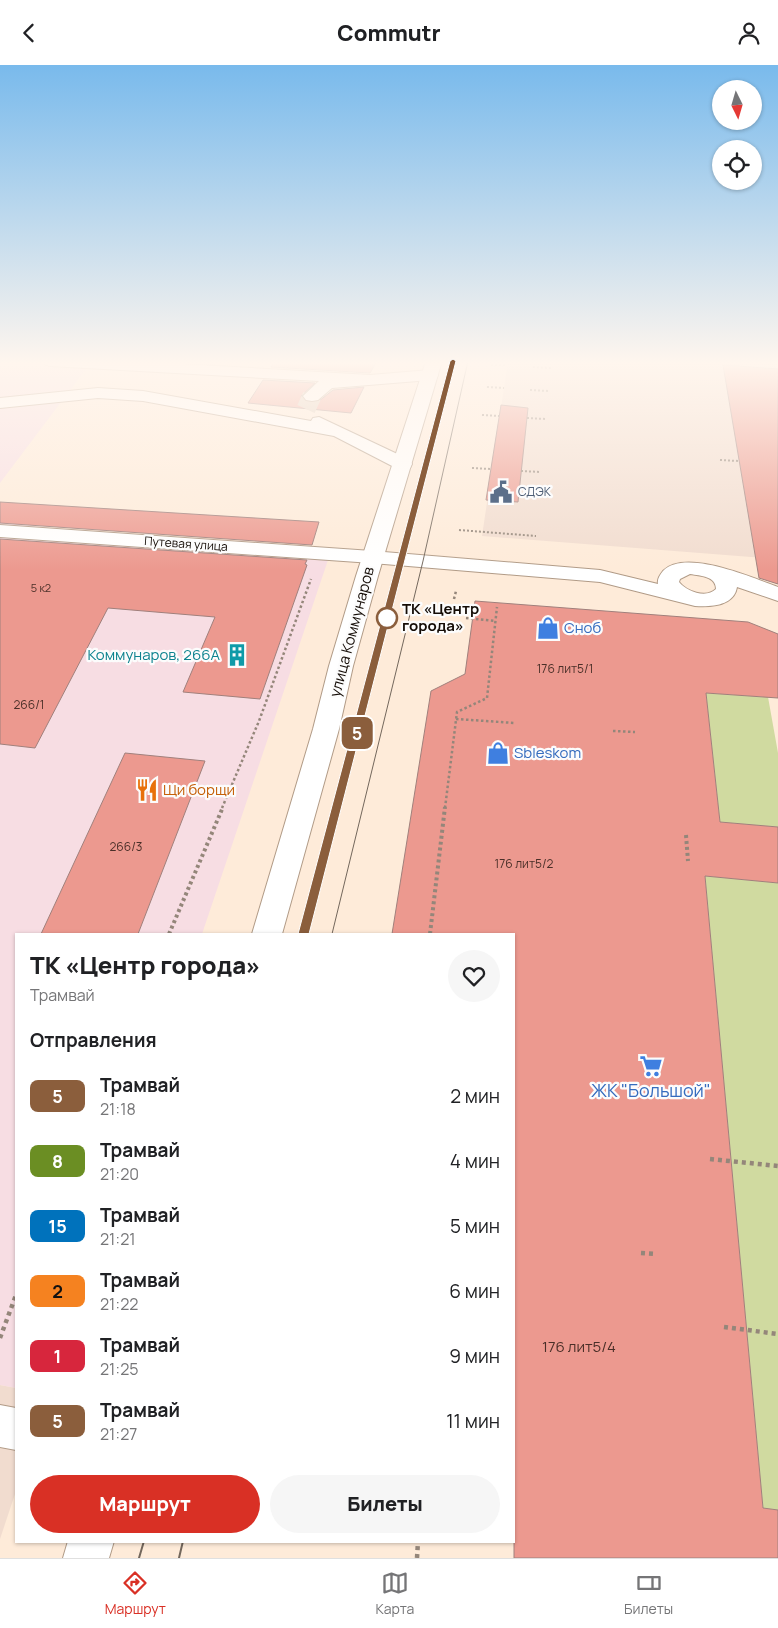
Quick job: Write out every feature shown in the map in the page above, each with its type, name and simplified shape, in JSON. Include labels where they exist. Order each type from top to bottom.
[{"type":"main road","points":[[334,431],[403,464]]},
{"type":"main road","name":"улица Коммунаров","points":[[267,933],[326,729],[341,666],[372,557],[413,431]]},
{"type":"main road","name":"Путевая улица","points":[[0,531],[372,557],[600,576]]},
{"type":"main road","points":[[600,576],[697,568],[711,571],[725,580],[728,585],[725,595],[734,593],[778,594]]},
{"type":"main road","points":[[682,569],[672,574],[668,582],[676,593],[684,597]]},
{"type":"main road","points":[[600,576],[702,601],[734,593],[778,599]]},
{"type":"main road","points":[[0,1426],[15,1429]]},
{"type":"main road","points":[[86,1558],[90,1543]]},
{"type":"path","points":[[720,460],[739,461]]},
{"type":"path","points":[[472,468],[491,469]]},
{"type":"path","points":[[521,471],[541,472]]},
{"type":"path","points":[[459,530],[536,536]]},
{"type":"path","points":[[169,933],[259,721],[321,554]]},
{"type":"path","points":[[430,933],[457,712],[487,698],[497,607]]},
{"type":"path","points":[[466,618],[495,621]]},
{"type":"path","points":[[456,719],[515,723]]},
{"type":"path","points":[[613,731],[635,732]]},
{"type":"path","points":[[686,835],[688,861]]},
{"type":"path","points":[[710,1159],[778,1166]]},
{"type":"path","points":[[641,1253],[656,1254]]},
{"type":"path","points":[[0,1339],[15,1298]]},
{"type":"path","points":[[724,1327],[778,1334]]},
{"type":"path","points":[[417,1558],[418,1543]]},
{"type":"shaded area","points":[[0,431],[39,431],[0,483]]},
{"type":"shaded area","points":[[498,431],[778,431],[778,559],[482,536]]},
{"type":"shaded area","points":[[0,522],[328,560],[202,933],[15,933],[15,1388],[0,1385]]},
{"type":"shaded area","points":[[0,1385],[15,1388],[15,1494],[0,1539]]},
{"type":"green space","points":[[706,693],[768,697],[778,753],[778,827],[720,822]]},
{"type":"green space","points":[[705,876],[778,883],[778,1510],[763,1508]]},
{"type":"building","points":[[497,431],[526,431],[518,502],[486,500]]},
{"type":"building","points":[[734,431],[778,431],[778,584],[759,578]]},
{"type":"building","points":[[0,502],[319,522],[312,545],[0,523]]},
{"type":"building","points":[[0,539],[307,560],[305,564],[307,565],[260,699],[183,692],[215,617],[108,608],[35,748],[0,744]]},
{"type":"building","name":"ЖК \"Большой\"","points":[[475,601],[748,622],[778,634],[778,698],[706,693],[720,822],[778,827],[778,883],[705,876],[763,1508],[778,1510],[778,1558],[514,1558],[515,933],[392,933],[431,691],[465,674]]},
{"type":"building","points":[[125,753],[205,761],[138,933],[41,933]]},
{"type":"tram line","points":[[304,933],[435,431]]},
{"type":"tram line","name":"5","points":[[304,933],[435,431]]},
{"type":"tram line","points":[[332,933],[423,561],[452,431]]},
{"type":"tram line","points":[[139,1558],[143,1543]]},
{"type":"tram line","points":[[179,1558],[183,1543]]},
{"type":"place","name":"СДЭК","points":[[501,492]]},
{"type":"place","name":"ТК «Центр города»","points":[[387,618]]},
{"type":"place","name":"Сноб","points":[[548,628]]},
{"type":"place","name":"Коммунаров, 266А","points":[[237,655]]},
{"type":"place","name":"Sbleskom","points":[[498,753]]},
{"type":"place","name":"Щи борщи","points":[[147,790]]},
{"type":"place","name":"ЖК \"Большой\"","points":[[651,1066]]}]
